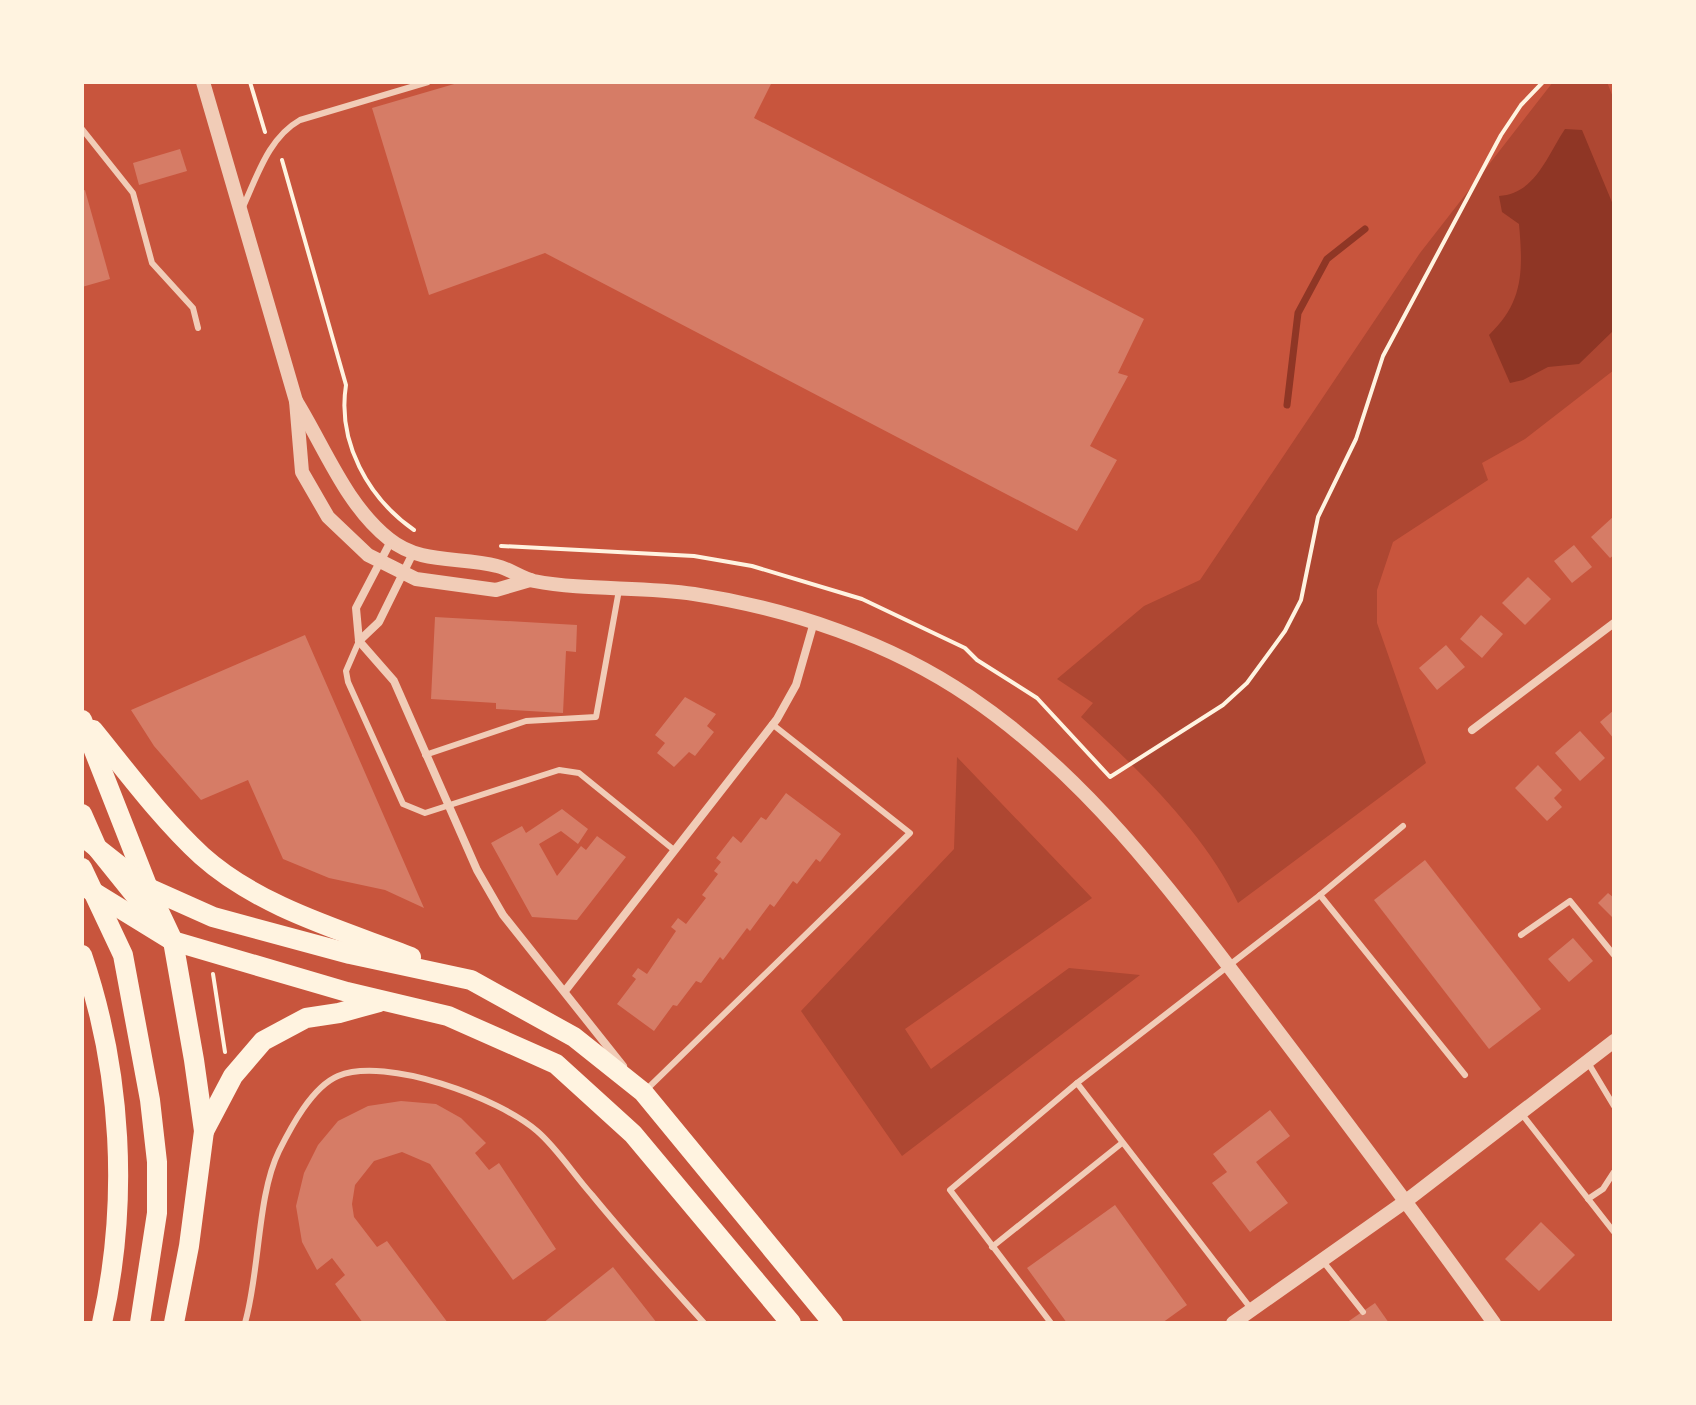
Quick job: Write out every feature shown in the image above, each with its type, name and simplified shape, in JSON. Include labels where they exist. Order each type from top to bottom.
[{"type":"main road","points":[[82,719],[148,888],[173,941],[204,1131],[189,1246],[174,1323]]},
{"type":"main road","points":[[82,719],[197,851],[246,887],[299,913],[471,980],[574,1037],[643,1092],[833,1323]]},
{"type":"main road","points":[[82,814],[89,842],[173,941]]},
{"type":"main road","points":[[89,842],[148,888],[213,917],[350,954],[471,980]]},
{"type":"main road","points":[[82,868],[90,891],[123,955],[140,1030],[157,1162],[157,1213],[140,1323]]},
{"type":"main road","points":[[90,891],[173,941],[381,1001],[448,1016],[556,1064],[633,1134],[791,1323]]},
{"type":"main road","points":[[82,955],[118,1142],[119,1205],[111,1285],[102,1323]]},
{"type":"main road","points":[[204,1131],[233,1076],[263,1041],[306,1018],[339,1013],[381,1001]]},
{"type":"street","points":[[203,82],[296,401],[302,472],[328,517],[379,562],[403,573],[448,585],[496,590],[530,580]]},
{"type":"street","points":[[296,401],[329,454],[351,502],[391,541],[413,553],[497,566],[530,580],[693,594],[814,622],[885,648],[967,695],[1016,729],[1098,808],[1164,882],[1406,1201],[1494,1323]]},
{"type":"street","points":[[391,541],[356,608],[359,641],[394,681],[477,870],[503,915],[643,1092]]},
{"type":"street","points":[[359,641],[379,622],[413,553]]},
{"type":"street","points":[[565,991],[772,724],[796,685],[814,622]]},
{"type":"street","points":[[1472,730],[1614,623]]},
{"type":"street","points":[[1233,1323],[1406,1201],[1614,1041]]},
{"type":"lane","points":[[241,212],[273,143],[285,128],[300,120],[428,82]]},
{"type":"lane","points":[[82,129],[133,193],[152,263],[193,308],[198,328]]},
{"type":"lane","points":[[425,755],[526,721],[596,717],[619,589]]},
{"type":"lane","points":[[359,641],[346,671],[348,682],[403,804],[425,813],[559,770],[579,773],[674,850]]},
{"type":"lane","points":[[643,1092],[910,833],[772,724]]},
{"type":"lane","points":[[1051,1323],[950,1190],[1077,1083],[1229,967],[1403,826]]},
{"type":"lane","points":[[1320,895],[1465,1075]]},
{"type":"lane","points":[[1521,935],[1570,901],[1614,955]]},
{"type":"lane","points":[[1587,1061],[1614,1106]]},
{"type":"lane","points":[[245,1323],[255,1289],[268,1185],[278,1153],[307,1104],[335,1077],[361,1069],[416,1077],[488,1102],[537,1130],[704,1323]]},
{"type":"lane","points":[[1077,1083],[1252,1310]]},
{"type":"lane","points":[[1521,1113],[1614,1232]]},
{"type":"lane","points":[[992,1247],[1122,1143]]},
{"type":"lane","points":[[1588,1199],[1603,1189],[1614,1172]]},
{"type":"lane","points":[[1322,1260],[1363,1312]]},
{"type":"path","points":[[250,82],[267,135]]},
{"type":"path","points":[[488,545],[694,556],[783,573],[862,599],[965,648],[977,660],[1028,691],[1110,777],[1223,705],[1247,683],[1285,631],[1301,600],[1318,517],[1356,439],[1383,356],[1422,277],[1501,135],[1521,105],[1543,82]]},
{"type":"path","points":[[281,155],[346,385],[346,423],[355,461],[387,508],[426,535]]},
{"type":"path","points":[[213,973],[226,1063]]},
{"type":"shaded area","points":[[1553,82],[1607,82],[1614,100],[1614,370],[1525,439],[1482,463],[1488,480],[1393,542],[1377,590],[1377,623],[1426,763],[1238,903],[1189,827],[1147,780],[1081,717],[1093,703],[1057,679],[1144,606],[1200,580],[1420,253]]},
{"type":"shaded area","points":[[1565,129],[1582,130],[1614,207],[1614,330],[1579,364],[1548,367],[1510,383],[1489,335],[1509,310],[1519,284],[1519,224],[1502,212],[1499,196],[1511,194],[1531,181]]},
{"type":"shaded area","points":[[957,757],[1092,898],[905,1029],[931,1069],[1069,968],[1140,975],[902,1156],[801,1011],[954,849]]},
{"type":"building","points":[[461,82],[772,82],[754,118],[1144,319],[1118,373],[1128,376],[1090,446],[1117,460],[1077,531],[545,253],[429,295],[372,108]]},
{"type":"building","points":[[180,149],[187,171],[139,185],[133,163]]},
{"type":"building","points":[[85,190],[110,279],[82,287],[82,191]]},
{"type":"building","points":[[1614,516],[1614,555],[1610,558],[1591,537]]},
{"type":"building","points":[[1574,545],[1592,567],[1572,583],[1554,561]]},
{"type":"building","points":[[1528,577],[1551,599],[1525,625],[1502,603]]},
{"type":"building","points":[[1481,615],[1503,634],[1482,658],[1460,639]]},
{"type":"building","points":[[435,617],[577,625],[576,652],[566,651],[563,713],[496,709],[496,703],[431,699]]},
{"type":"building","points":[[305,635],[424,908],[385,890],[329,878],[283,859],[248,780],[201,800],[154,746],[131,710]]},
{"type":"building","points":[[1446,645],[1465,667],[1437,690],[1419,668]]},
{"type":"building","points":[[685,697],[716,714],[707,726],[714,732],[695,756],[689,752],[674,767],[657,753],[665,743],[655,735]]},
{"type":"building","points":[[1614,710],[1614,739],[1600,722]]},
{"type":"building","points":[[1580,731],[1605,758],[1580,781],[1555,753]]},
{"type":"building","points":[[1538,765],[1562,790],[1554,798],[1562,807],[1547,821],[1515,788]]},
{"type":"building","points":[[786,793],[841,834],[820,862],[816,859],[797,884],[793,881],[774,907],[770,904],[723,960],[720,957],[701,983],[696,981],[677,1006],[673,1005],[654,1031],[617,1004],[636,979],[632,976],[638,968],[647,974],[676,931],[671,927],[678,918],[686,924],[706,898],[702,895],[718,874],[714,871],[721,862],[716,858],[733,836],[741,843],[761,817],[766,820]]},
{"type":"building","points":[[562,809],[588,829],[578,844],[561,831],[539,844],[557,876],[581,846],[586,850],[597,836],[626,857],[577,920],[532,917],[491,843],[522,826],[526,833]]},
{"type":"building","points":[[1425,860],[1541,1009],[1489,1049],[1374,900]]},
{"type":"building","points":[[1608,893],[1614,898],[1614,919],[1598,903]]},
{"type":"building","points":[[1573,938],[1593,961],[1569,982],[1548,959]]},
{"type":"building","points":[[401,1101],[436,1104],[461,1118],[486,1143],[475,1153],[489,1170],[499,1163],[556,1249],[513,1280],[430,1164],[402,1152],[374,1161],[355,1185],[352,1204],[354,1217],[377,1247],[387,1241],[448,1323],[363,1323],[335,1284],[345,1275],[332,1258],[317,1270],[302,1242],[296,1206],[304,1173],[318,1145],[338,1121],[368,1106]]},
{"type":"building","points":[[1270,1110],[1290,1136],[1256,1162],[1288,1203],[1250,1232],[1212,1183],[1227,1172],[1213,1154]]},
{"type":"building","points":[[1115,1205],[1187,1305],[1162,1323],[1067,1323],[1027,1268]]},
{"type":"building","points":[[1541,1222],[1575,1255],[1539,1291],[1505,1259]]},
{"type":"building","points":[[613,1267],[657,1323],[543,1323]]},
{"type":"building","points":[[1375,1303],[1389,1323],[1346,1323]]},
{"type":"waterway","points":[[1287,405],[1298,313],[1327,259],[1365,229]]}]
